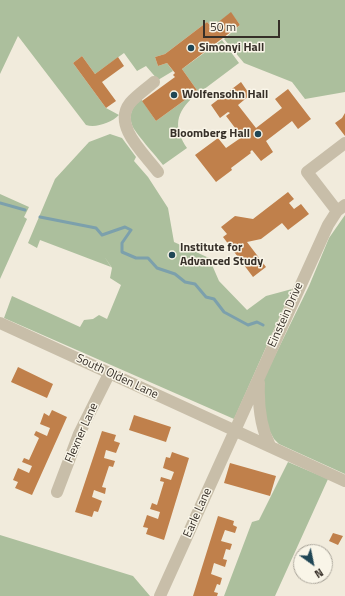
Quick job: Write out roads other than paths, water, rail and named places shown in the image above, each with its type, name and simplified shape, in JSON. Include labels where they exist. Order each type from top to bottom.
[{"type":"street","points":[[154,82],[130,103],[125,112],[124,120],[130,134],[158,172]]},
{"type":"street","points":[[341,208],[307,172],[345,143]]},
{"type":"street","name":"Einstein Drive","points":[[235,430],[328,224],[341,208]]},
{"type":"street","name":"South Olden Lane","points":[[0,323],[345,481]]},
{"type":"street","name":"Flexner Lane","points":[[57,492],[79,434],[109,374]]},
{"type":"street","points":[[259,376],[258,399],[262,431],[270,446]]},
{"type":"street","name":"Earle Lane","points":[[160,596],[235,430]]},
{"type":"waterway","points":[[0,203],[25,210]]},
{"type":"waterway","points":[[40,217],[96,228],[102,235],[125,227],[131,230],[122,243],[122,252],[136,258],[148,258],[157,268],[175,274],[185,282],[195,284],[206,297],[214,299],[224,312],[248,325],[257,322],[263,325]]},
{"type":"place","name":"Simonyi Hall","points":[[191,48]]},
{"type":"place","name":"Wolfensohn Hall","points":[[174,95]]},
{"type":"place","name":"Bloomberg Hall","points":[[258,134]]},
{"type":"place","name":"Institute for Advanced Study","points":[[172,255]]}]
